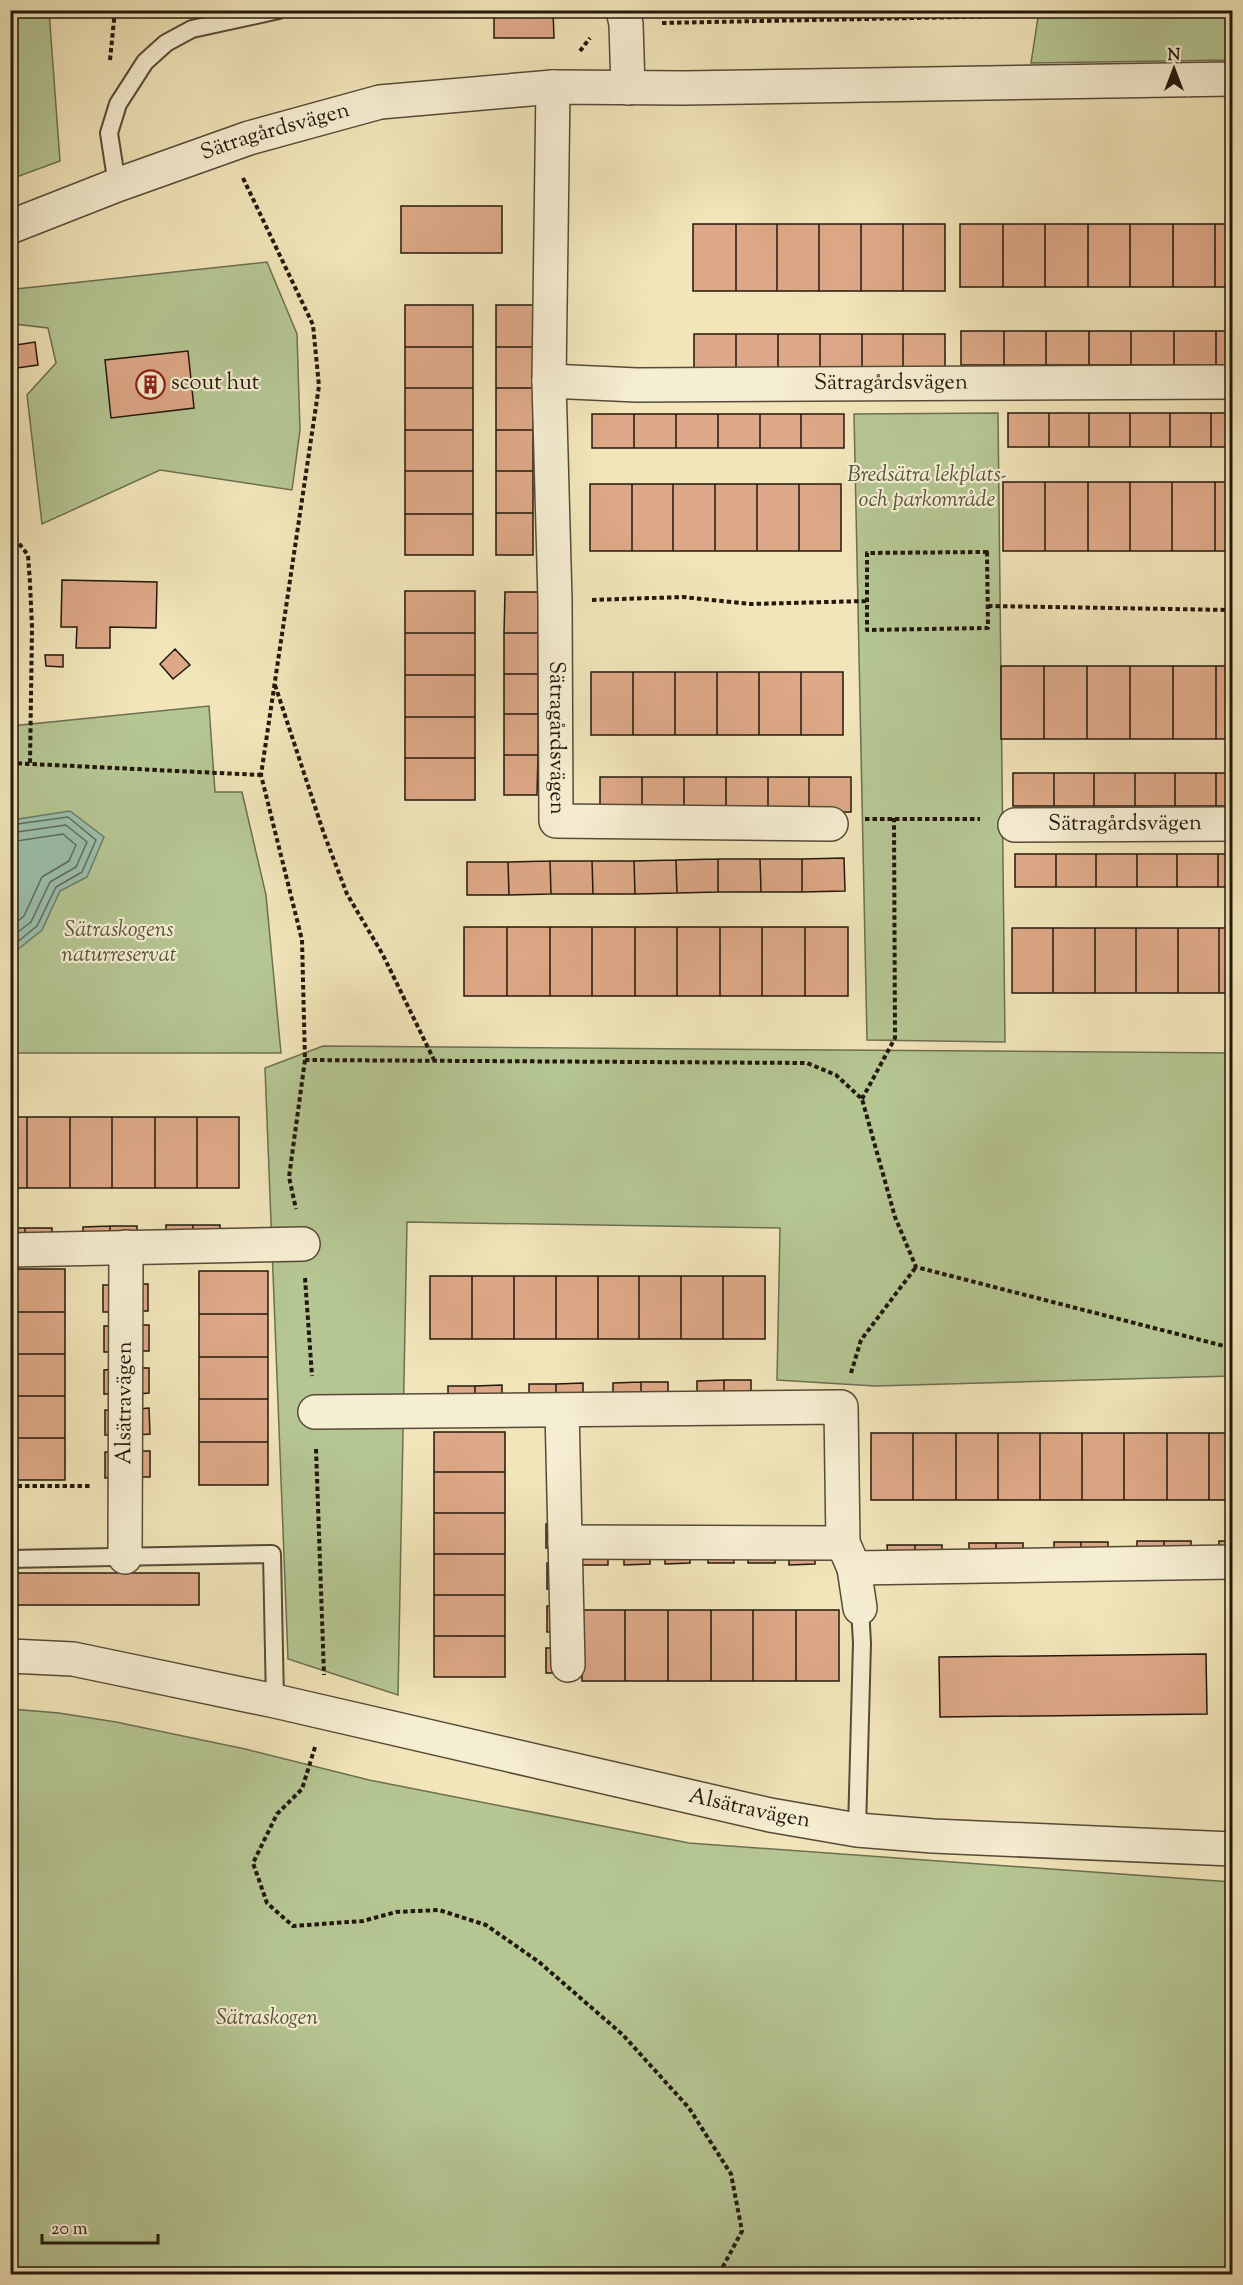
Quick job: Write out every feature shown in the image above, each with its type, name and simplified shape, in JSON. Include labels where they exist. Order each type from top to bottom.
[{"type":"street","points":[[624,17],[628,88]]},
{"type":"street","name":"Sätragårdsvägen","points":[[10,227],[117,185],[249,138],[380,102],[553,87],[628,88],[1233,79]]},
{"type":"street","name":"Sätragårdsvägen","points":[[553,87],[549,381],[555,601],[556,821],[831,824]]},
{"type":"street","name":"Sätragårdsvägen","points":[[549,381],[637,385],[1233,382]]},
{"type":"street","name":"Sätragårdsvägen","points":[[1015,825],[1233,824]]},
{"type":"street","points":[[10,1250],[303,1244]]},
{"type":"street","name":"Alsätravägen","points":[[125,1557],[126,1248]]},
{"type":"street","points":[[315,1412],[841,1407],[849,1556],[860,1608]]},
{"type":"street","points":[[562,1410],[568,1665]]},
{"type":"street","points":[[565,1542],[849,1556],[1233,1562]]},
{"type":"street","name":"Alsätravägen","points":[[10,1656],[73,1659],[275,1701],[770,1815],[857,1830],[933,1836],[1233,1849]]},
{"type":"lane","points":[[117,185],[109,133],[118,104],[145,62],[166,43],[192,29],[279,10]]},
{"type":"lane","points":[[10,1559],[272,1554],[275,1701]]},
{"type":"lane","points":[[857,1830],[862,1642],[860,1608]]},
{"type":"path","points":[[624,17],[1032,13],[1065,15],[1114,10]]},
{"type":"path","points":[[576,58],[592,35]]},
{"type":"path","points":[[228,146],[313,326],[319,386],[261,775],[302,940],[305,1060],[290,1177],[303,1244],[315,1412],[326,1713],[302,1789],[277,1814],[253,1863],[267,1903],[293,1926],[363,1921],[396,1912],[439,1910],[486,1925],[539,1962],[623,2035],[689,2108],[731,2174],[741,2231],[719,2274]]},
{"type":"path","points":[[10,532],[28,555],[32,627],[30,764]]},
{"type":"path","points":[[987,552],[988,606],[988,628],[867,630],[867,553],[987,552]]},
{"type":"path","points":[[555,601],[683,597],[751,604],[867,602]]},
{"type":"path","points":[[988,606],[1233,610]]},
{"type":"path","points":[[275,684],[324,834],[347,894],[383,955],[434,1061]]},
{"type":"path","points":[[10,763],[261,775]]},
{"type":"path","points":[[862,1100],[895,1038],[894,818]]},
{"type":"path","points":[[831,824],[845,819],[894,818],[1008,819],[1015,825]]},
{"type":"path","points":[[305,1060],[807,1064],[836,1075],[862,1100],[895,1217],[916,1268]]},
{"type":"path","points":[[916,1268],[1233,1348]]},
{"type":"path","points":[[841,1407],[861,1340],[916,1268]]},
{"type":"path","points":[[10,1486],[126,1486]]},
{"type":"green space","points":[[10,11],[49,11],[60,161],[11,179]]},
{"type":"green space","points":[[1039,11],[1232,11],[1232,60],[1031,63]]},
{"type":"green space","points":[[267,262],[297,334],[300,430],[292,490],[160,470],[42,524],[27,395],[56,363],[48,328],[14,324],[16,289]]},
{"type":"green space","name":"Bredsätra lekplats- och parkområde","points":[[998,413],[1005,1042],[867,1040],[854,414]]},
{"type":"green space","name":"Sätraskogens naturreservat","points":[[209,706],[215,792],[242,792],[266,895],[281,1053],[11,1053],[11,726]]},
{"type":"green space","points":[[323,1046],[1232,1053],[1232,1376],[875,1386],[777,1380],[780,1228],[407,1222],[398,1695],[288,1659],[265,1068]]},
{"type":"green space","name":"Sätraskogen","points":[[11,1709],[59,1713],[116,1722],[245,1749],[369,1780],[689,1843],[1232,1882],[1232,2274],[11,2274]]},
{"type":"water","points":[[70,811],[104,837],[87,877],[60,891],[42,930],[11,955],[12,820]]},
{"type":"building","points":[[494,10],[553,10],[554,38],[494,38]]},
{"type":"building","points":[[401,206],[502,206],[502,253],[401,253]]},
{"type":"building","points":[[693,224],[736,224],[736,291],[693,291]]},
{"type":"building","points":[[736,224],[777,224],[777,291],[736,291]]},
{"type":"building","points":[[777,224],[819,224],[819,291],[777,291]]},
{"type":"building","points":[[819,224],[861,224],[861,291],[819,291]]},
{"type":"building","points":[[861,224],[903,224],[903,291],[861,291]]},
{"type":"building","points":[[903,224],[945,224],[945,291],[903,291]]},
{"type":"building","points":[[960,224],[1003,224],[1003,287],[960,287]]},
{"type":"building","points":[[1003,224],[1045,224],[1045,287],[1003,287]]},
{"type":"building","points":[[1045,224],[1088,224],[1088,287],[1045,287]]},
{"type":"building","points":[[1088,224],[1130,224],[1130,287],[1088,287]]},
{"type":"building","points":[[1130,224],[1173,224],[1173,287],[1130,287]]},
{"type":"building","points":[[1173,224],[1215,224],[1215,287],[1173,287]]},
{"type":"building","points":[[1215,224],[1232,224],[1232,287],[1215,287]]},
{"type":"building","points":[[405,305],[473,305],[473,347],[405,347]]},
{"type":"building","points":[[496,305],[533,305],[533,347],[496,347]]},
{"type":"building","points":[[961,331],[1004,331],[1004,365],[961,365]]},
{"type":"building","points":[[1004,331],[1046,331],[1046,365],[1004,365]]},
{"type":"building","points":[[1046,331],[1089,331],[1089,365],[1046,365]]},
{"type":"building","points":[[1089,331],[1131,331],[1131,365],[1089,365]]},
{"type":"building","points":[[1131,331],[1174,331],[1174,365],[1131,365]]},
{"type":"building","points":[[1174,331],[1216,331],[1216,365],[1174,365]]},
{"type":"building","points":[[1216,331],[1232,331],[1232,365],[1216,365]]},
{"type":"building","points":[[694,334],[736,334],[736,368],[694,368]]},
{"type":"building","points":[[736,334],[778,334],[778,368],[736,368]]},
{"type":"building","points":[[778,334],[820,334],[820,368],[778,368]]},
{"type":"building","points":[[820,334],[862,334],[862,368],[820,368]]},
{"type":"building","points":[[862,334],[903,334],[903,368],[862,368]]},
{"type":"building","points":[[903,334],[945,334],[945,368],[903,368]]},
{"type":"building","points":[[35,342],[38,365],[10,369],[10,346]]},
{"type":"building","points":[[405,347],[473,347],[473,388],[405,388]]},
{"type":"building","points":[[496,347],[533,347],[533,388],[496,388]]},
{"type":"building","name":"scout hut","points":[[188,351],[194,408],[111,418],[105,360]]},
{"type":"building","points":[[405,388],[473,388],[473,430],[405,430]]},
{"type":"building","points":[[496,388],[533,388],[533,430],[496,430]]},
{"type":"building","points":[[1008,413],[1049,413],[1049,447],[1008,447]]},
{"type":"building","points":[[1049,413],[1089,413],[1089,447],[1049,447]]},
{"type":"building","points":[[1089,413],[1130,413],[1130,447],[1089,447]]},
{"type":"building","points":[[1130,413],[1170,413],[1170,447],[1130,447]]},
{"type":"building","points":[[1170,413],[1211,413],[1211,447],[1170,447]]},
{"type":"building","points":[[1211,413],[1232,413],[1232,447],[1211,447]]},
{"type":"building","points":[[592,414],[634,414],[634,448],[592,448]]},
{"type":"building","points":[[634,414],[676,414],[676,448],[634,448]]},
{"type":"building","points":[[676,414],[718,414],[718,448],[676,448]]},
{"type":"building","points":[[718,414],[760,414],[760,448],[718,448]]},
{"type":"building","points":[[760,414],[801,414],[801,448],[760,448]]},
{"type":"building","points":[[801,414],[844,414],[844,448],[801,448]]},
{"type":"building","points":[[405,430],[473,430],[473,471],[405,471]]},
{"type":"building","points":[[496,430],[533,430],[533,471],[496,471]]},
{"type":"building","points":[[405,471],[473,471],[473,514],[405,514]]},
{"type":"building","points":[[496,471],[533,471],[533,513],[496,513]]},
{"type":"building","points":[[1003,482],[1045,482],[1045,551],[1003,551]]},
{"type":"building","points":[[1045,482],[1088,482],[1088,551],[1045,551]]},
{"type":"building","points":[[1088,482],[1130,482],[1130,551],[1088,551]]},
{"type":"building","points":[[1130,482],[1172,482],[1172,551],[1130,551]]},
{"type":"building","points":[[1172,482],[1215,482],[1215,551],[1172,551]]},
{"type":"building","points":[[1215,482],[1232,482],[1232,551],[1215,551]]},
{"type":"building","points":[[590,484],[632,484],[632,551],[590,551]]},
{"type":"building","points":[[632,484],[673,484],[673,551],[632,551]]},
{"type":"building","points":[[673,484],[715,484],[715,551],[673,551]]},
{"type":"building","points":[[715,484],[757,484],[757,551],[715,551]]},
{"type":"building","points":[[757,484],[799,484],[799,551],[757,551]]},
{"type":"building","points":[[799,484],[841,484],[841,551],[799,551]]},
{"type":"building","points":[[496,513],[533,513],[533,555],[496,555]]},
{"type":"building","points":[[405,514],[473,514],[473,555],[405,555]]},
{"type":"building","points":[[62,580],[157,582],[156,628],[110,627],[110,648],[76,648],[77,627],[61,627]]},
{"type":"building","points":[[405,591],[475,591],[475,633],[405,633]]},
{"type":"building","points":[[505,592],[538,592],[538,633],[504,633]]},
{"type":"building","points":[[405,633],[475,633],[475,675],[405,675]]},
{"type":"building","points":[[504,633],[538,633],[538,674],[504,674]]},
{"type":"building","points":[[175,649],[190,665],[173,679],[160,664]]},
{"type":"building","points":[[45,655],[63,655],[63,667],[46,666]]},
{"type":"building","points":[[1001,666],[1044,666],[1044,739],[1001,739]]},
{"type":"building","points":[[1044,666],[1087,666],[1087,739],[1044,739]]},
{"type":"building","points":[[1087,666],[1130,666],[1130,739],[1087,739]]},
{"type":"building","points":[[1130,666],[1173,666],[1173,739],[1130,739]]},
{"type":"building","points":[[1173,666],[1216,666],[1216,739],[1173,739]]},
{"type":"building","points":[[1216,666],[1232,666],[1232,739],[1216,739]]},
{"type":"building","points":[[591,672],[633,672],[633,735],[591,735]]},
{"type":"building","points":[[633,672],[675,672],[675,735],[633,735]]},
{"type":"building","points":[[675,672],[717,672],[717,735],[675,735]]},
{"type":"building","points":[[717,672],[759,672],[759,735],[717,735]]},
{"type":"building","points":[[759,672],[801,672],[801,735],[759,735]]},
{"type":"building","points":[[801,672],[843,672],[843,735],[801,735]]},
{"type":"building","points":[[504,674],[538,674],[538,714],[504,714]]},
{"type":"building","points":[[405,675],[475,675],[475,717],[405,717]]},
{"type":"building","points":[[504,714],[538,714],[538,755],[504,755]]},
{"type":"building","points":[[405,717],[475,717],[475,758],[405,758]]},
{"type":"building","points":[[504,755],[538,755],[537,795],[504,795]]},
{"type":"building","points":[[405,758],[475,758],[475,800],[405,800]]},
{"type":"building","points":[[1013,773],[1054,773],[1054,806],[1013,806]]},
{"type":"building","points":[[1054,773],[1094,773],[1094,806],[1054,806]]},
{"type":"building","points":[[1094,773],[1135,773],[1135,806],[1094,806]]},
{"type":"building","points":[[1135,773],[1175,773],[1175,806],[1135,806]]},
{"type":"building","points":[[1175,773],[1216,773],[1216,806],[1175,806]]},
{"type":"building","points":[[1216,773],[1232,773],[1232,806],[1216,806]]},
{"type":"building","points":[[600,777],[642,777],[642,812],[600,812]]},
{"type":"building","points":[[642,777],[684,777],[684,812],[642,812]]},
{"type":"building","points":[[684,777],[726,777],[726,812],[684,812]]},
{"type":"building","points":[[726,777],[768,777],[768,812],[726,812]]},
{"type":"building","points":[[768,777],[809,777],[809,812],[768,812]]},
{"type":"building","points":[[809,777],[851,777],[851,812],[809,812]]},
{"type":"building","points":[[1015,854],[1056,854],[1056,887],[1015,887]]},
{"type":"building","points":[[1056,854],[1096,854],[1096,887],[1056,887]]},
{"type":"building","points":[[1096,854],[1137,854],[1137,887],[1096,887]]},
{"type":"building","points":[[1137,854],[1177,854],[1177,887],[1137,887]]},
{"type":"building","points":[[1177,854],[1218,854],[1218,887],[1177,887]]},
{"type":"building","points":[[1218,854],[1232,854],[1232,887],[1218,887]]},
{"type":"building","points":[[844,858],[845,891],[802,892],[802,859]]},
{"type":"building","points":[[718,859],[760,859],[761,892],[718,892]]},
{"type":"building","points":[[718,859],[718,892],[677,893],[676,860]]},
{"type":"building","points":[[760,859],[802,859],[802,892],[761,892]]},
{"type":"building","points":[[676,860],[677,893],[635,894],[634,861]]},
{"type":"building","points":[[550,861],[551,894],[509,895],[508,862]]},
{"type":"building","points":[[550,861],[592,861],[593,894],[551,894]]},
{"type":"building","points":[[592,861],[634,861],[635,894],[593,894]]},
{"type":"building","points":[[467,862],[508,862],[509,895],[467,895]]},
{"type":"building","points":[[464,927],[507,927],[507,996],[464,996]]},
{"type":"building","points":[[507,927],[550,927],[550,996],[507,996]]},
{"type":"building","points":[[550,927],[592,927],[592,996],[550,996]]},
{"type":"building","points":[[592,927],[635,927],[635,996],[592,996]]},
{"type":"building","points":[[635,927],[677,927],[677,996],[635,996]]},
{"type":"building","points":[[677,927],[720,927],[720,996],[677,996]]},
{"type":"building","points":[[720,927],[762,927],[762,996],[720,996]]},
{"type":"building","points":[[762,927],[805,927],[805,996],[762,996]]},
{"type":"building","points":[[805,927],[848,927],[848,996],[805,996]]},
{"type":"building","points":[[1012,928],[1053,928],[1053,993],[1012,993]]},
{"type":"building","points":[[1053,928],[1095,928],[1095,993],[1053,993]]},
{"type":"building","points":[[1095,928],[1136,928],[1136,993],[1095,993]]},
{"type":"building","points":[[1136,928],[1178,928],[1178,993],[1136,993]]},
{"type":"building","points":[[1178,928],[1219,928],[1219,993],[1178,993]]},
{"type":"building","points":[[1219,928],[1232,928],[1232,993],[1219,993]]},
{"type":"building","points":[[10,1117],[27,1117],[27,1188],[10,1188]]},
{"type":"building","points":[[27,1117],[70,1117],[70,1188],[27,1188]]},
{"type":"building","points":[[70,1117],[112,1117],[112,1188],[70,1188]]},
{"type":"building","points":[[112,1117],[155,1117],[155,1188],[112,1188]]},
{"type":"building","points":[[155,1117],[197,1117],[197,1188],[155,1188]]},
{"type":"building","points":[[197,1117],[239,1117],[239,1188],[197,1188]]},
{"type":"building","points":[[166,1225],[193,1225],[193,1237],[166,1237]]},
{"type":"building","points":[[193,1225],[220,1225],[220,1237],[193,1237]]},
{"type":"building","points":[[110,1226],[110,1238],[83,1238],[83,1227]]},
{"type":"building","points":[[110,1226],[137,1226],[137,1238],[110,1238]]},
{"type":"building","points":[[10,1228],[25,1228],[25,1239],[10,1239]]},
{"type":"building","points":[[25,1228],[52,1228],[52,1239],[25,1239]]},
{"type":"building","points":[[10,1269],[65,1269],[65,1312],[10,1312]]},
{"type":"building","points":[[199,1271],[268,1271],[268,1314],[199,1314]]},
{"type":"building","points":[[430,1276],[472,1276],[472,1339],[430,1339]]},
{"type":"building","points":[[472,1276],[514,1276],[514,1339],[472,1339]]},
{"type":"building","points":[[514,1276],[556,1276],[556,1339],[514,1339]]},
{"type":"building","points":[[556,1276],[598,1276],[598,1339],[556,1339]]},
{"type":"building","points":[[598,1276],[639,1276],[639,1339],[598,1339]]},
{"type":"building","points":[[639,1276],[681,1276],[681,1339],[639,1339]]},
{"type":"building","points":[[681,1276],[723,1276],[723,1339],[681,1339]]},
{"type":"building","points":[[723,1276],[765,1276],[765,1339],[723,1339]]},
{"type":"building","points":[[136,1284],[148,1284],[148,1311],[137,1311]]},
{"type":"building","points":[[103,1285],[115,1285],[115,1312],[103,1312]]},
{"type":"building","points":[[10,1312],[65,1312],[65,1354],[10,1354]]},
{"type":"building","points":[[199,1314],[268,1314],[268,1357],[199,1357]]},
{"type":"building","points":[[137,1325],[149,1325],[149,1351],[137,1351]]},
{"type":"building","points":[[104,1326],[115,1326],[116,1352],[104,1352]]},
{"type":"building","points":[[10,1354],[65,1354],[65,1396],[10,1396]]},
{"type":"building","points":[[199,1357],[268,1357],[268,1399],[199,1399]]},
{"type":"building","points":[[137,1368],[149,1368],[149,1393],[138,1394]]},
{"type":"building","points":[[116,1369],[116,1394],[104,1394],[104,1370]]},
{"type":"building","points":[[724,1380],[724,1392],[697,1392],[697,1381]]},
{"type":"building","points":[[724,1380],[751,1380],[751,1392],[724,1392]]},
{"type":"building","points":[[641,1382],[641,1394],[613,1394],[613,1383]]},
{"type":"building","points":[[641,1382],[668,1382],[668,1394],[641,1394]]},
{"type":"building","points":[[583,1383],[583,1395],[556,1395],[556,1384]]},
{"type":"building","points":[[529,1384],[556,1384],[556,1395],[529,1395]]},
{"type":"building","points":[[502,1385],[502,1397],[475,1397],[475,1386]]},
{"type":"building","points":[[448,1386],[475,1386],[475,1397],[448,1397]]},
{"type":"building","points":[[10,1396],[65,1396],[65,1438],[10,1438]]},
{"type":"building","points":[[199,1399],[268,1399],[268,1442],[199,1442]]},
{"type":"building","points":[[149,1408],[150,1434],[138,1435],[138,1409]]},
{"type":"building","points":[[105,1410],[116,1410],[116,1435],[105,1435]]},
{"type":"building","points":[[434,1432],[505,1432],[505,1472],[434,1472]]},
{"type":"building","points":[[871,1433],[913,1433],[913,1500],[871,1500]]},
{"type":"building","points":[[913,1433],[956,1433],[956,1500],[913,1500]]},
{"type":"building","points":[[956,1433],[998,1433],[998,1500],[956,1500]]},
{"type":"building","points":[[998,1433],[1040,1433],[1040,1500],[998,1500]]},
{"type":"building","points":[[1040,1433],[1082,1433],[1082,1500],[1040,1500]]},
{"type":"building","points":[[1082,1433],[1124,1433],[1124,1500],[1082,1500]]},
{"type":"building","points":[[1124,1433],[1167,1433],[1167,1500],[1124,1500]]},
{"type":"building","points":[[1167,1433],[1209,1433],[1209,1500],[1167,1500]]},
{"type":"building","points":[[1209,1433],[1232,1433],[1232,1500],[1209,1500]]},
{"type":"building","points":[[10,1438],[65,1438],[65,1480],[10,1480]]},
{"type":"building","points":[[199,1442],[268,1442],[268,1485],[199,1485]]},
{"type":"building","points":[[138,1451],[150,1451],[150,1477],[139,1477]]},
{"type":"building","points":[[105,1452],[116,1452],[117,1477],[105,1478]]},
{"type":"building","points":[[434,1472],[505,1472],[505,1513],[434,1513]]},
{"type":"building","points":[[434,1513],[505,1513],[505,1554],[434,1554]]},
{"type":"building","points":[[557,1523],[558,1548],[546,1548],[546,1524]]},
{"type":"building","points":[[1137,1541],[1164,1541],[1164,1552],[1137,1552]]},
{"type":"building","points":[[1164,1541],[1191,1541],[1191,1552],[1164,1552]]},
{"type":"building","points":[[1219,1541],[1232,1541],[1232,1552],[1219,1552]]},
{"type":"building","points":[[1054,1542],[1081,1542],[1081,1554],[1054,1554]]},
{"type":"building","points":[[1081,1542],[1108,1542],[1108,1554],[1081,1554]]},
{"type":"building","points":[[969,1543],[996,1543],[996,1555],[969,1555]]},
{"type":"building","points":[[996,1543],[1023,1543],[1023,1555],[996,1555]]},
{"type":"building","points":[[887,1545],[915,1545],[915,1557],[888,1557]]},
{"type":"building","points":[[915,1545],[942,1545],[942,1557],[915,1557]]},
{"type":"building","points":[[775,1551],[775,1563],[748,1563],[748,1552]]},
{"type":"building","points":[[665,1552],[690,1552],[690,1563],[665,1564]]},
{"type":"building","points":[[708,1552],[733,1552],[734,1563],[708,1563]]},
{"type":"building","points":[[815,1552],[815,1564],[789,1565],[789,1553]]},
{"type":"building","points":[[608,1553],[608,1565],[582,1565],[582,1554]]},
{"type":"building","points":[[624,1553],[650,1553],[650,1564],[624,1565]]},
{"type":"building","points":[[434,1554],[505,1554],[505,1595],[434,1595]]},
{"type":"building","points":[[547,1563],[558,1563],[558,1589],[547,1589]]},
{"type":"building","points":[[10,1573],[199,1573],[199,1605],[10,1605]]},
{"type":"building","points":[[434,1595],[505,1595],[505,1636],[434,1636]]},
{"type":"building","points":[[547,1606],[558,1606],[558,1632],[547,1632]]},
{"type":"building","points":[[582,1610],[625,1610],[625,1681],[582,1681]]},
{"type":"building","points":[[625,1610],[668,1610],[668,1681],[625,1681]]},
{"type":"building","points":[[668,1610],[711,1610],[711,1681],[668,1681]]},
{"type":"building","points":[[711,1610],[753,1610],[753,1681],[711,1681]]},
{"type":"building","points":[[753,1610],[796,1610],[796,1681],[753,1681]]},
{"type":"building","points":[[796,1610],[839,1610],[839,1681],[796,1681]]},
{"type":"building","points":[[434,1636],[505,1636],[505,1677],[434,1677]]},
{"type":"building","points":[[546,1648],[557,1648],[557,1673],[546,1673]]},
{"type":"building","points":[[1206,1654],[1207,1714],[940,1717],[939,1657]]},
{"type":"place","name":"scout hut","points":[[150,384]]}]
